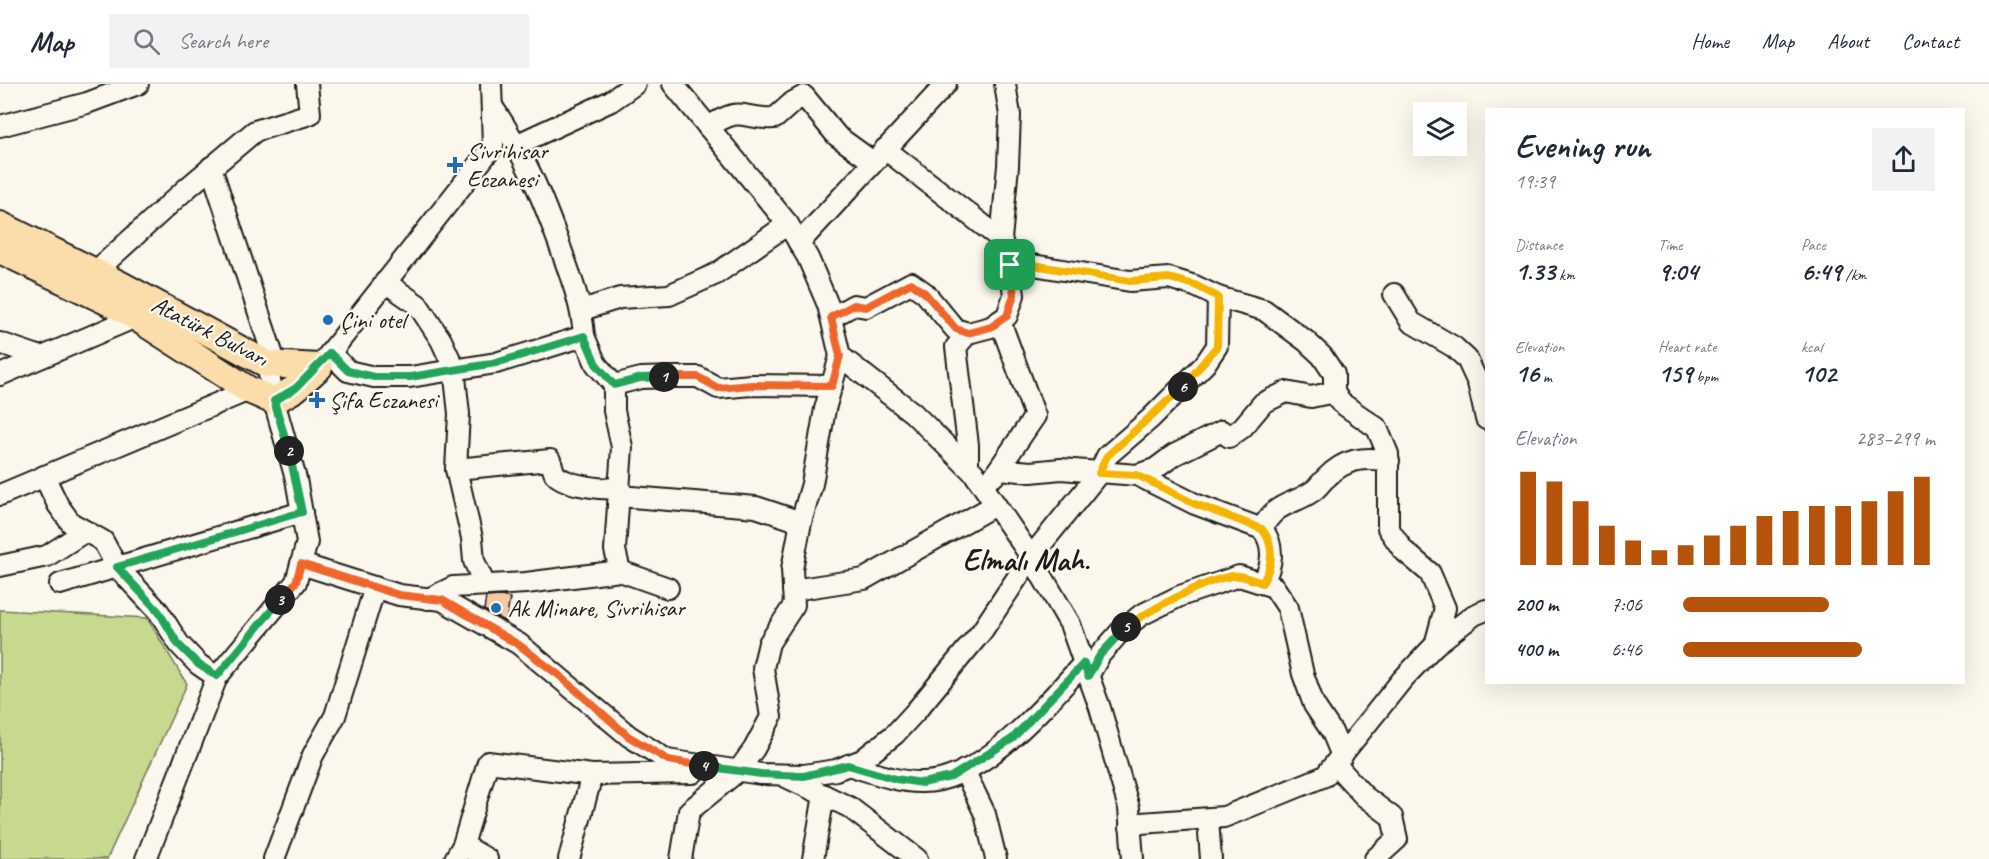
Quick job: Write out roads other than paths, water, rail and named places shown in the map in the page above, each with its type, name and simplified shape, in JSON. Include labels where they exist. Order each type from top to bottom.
[{"type":"main road","name":"Atatürk Bulvarı","points":[[0,225],[95,272],[249,390],[274,401],[296,388],[325,360]]},
{"type":"main road","name":"Atatürk Bulvarı","points":[[0,250],[272,365],[325,360]]},
{"type":"street","points":[[0,126],[89,93],[138,84]]},
{"type":"street","points":[[95,272],[255,131],[310,114],[307,84]]},
{"type":"street","points":[[491,84],[493,146],[325,360],[348,371],[374,377],[433,374],[454,368],[496,363],[584,336]]},
{"type":"street","points":[[518,144],[611,101],[635,84]]},
{"type":"street","points":[[674,84],[788,224],[824,296],[840,356],[818,443],[812,484],[801,522],[792,569],[794,605],[769,643],[763,668],[771,717],[754,749],[738,771],[689,811],[681,859]]},
{"type":"street","points":[[799,243],[946,84]]},
{"type":"street","points":[[831,317],[854,305],[866,307],[911,283],[925,293],[956,329],[968,333],[991,327],[1007,316],[1014,295],[1010,265],[1000,239],[1010,115],[1005,84]]},
{"type":"street","points":[[708,127],[729,114],[740,112],[757,119],[775,118],[793,102],[804,96],[837,136],[879,155],[1000,239]]},
{"type":"street","points":[[492,106],[518,144],[542,197],[582,310],[584,336],[596,364],[614,385],[614,411],[622,447],[615,550],[620,570]]},
{"type":"street","points":[[146,859],[217,676],[296,582],[307,542],[296,479],[274,401],[272,365],[212,167]]},
{"type":"street","points":[[582,310],[620,298],[669,295],[716,274],[788,224]]},
{"type":"street","points":[[1010,265],[1033,265],[1130,281],[1169,278],[1195,285],[1218,297],[1264,310],[1306,341],[1322,356],[1334,374],[1334,392],[1340,402],[1377,429],[1389,461],[1390,491],[1386,514],[1388,528],[1403,550],[1430,573],[1445,608],[1435,645]]},
{"type":"street","points":[[385,282],[418,305],[441,340],[454,368],[459,414],[456,469],[472,538],[474,561],[485,585]]},
{"type":"street","points":[[1394,294],[1411,322],[1454,347],[1467,359],[1478,382],[1485,414]]},
{"type":"street","points":[[301,564],[399,595],[442,600],[519,645],[560,676],[628,736],[668,760],[738,771],[804,776],[848,765],[862,760],[895,734],[916,711],[982,631],[1032,557],[1099,473],[1107,456],[1194,377],[1217,346],[1218,297]]},
{"type":"street","points":[[0,375],[143,309]]},
{"type":"street","points":[[793,590],[864,579],[990,497],[999,469],[1035,416],[1000,321]]},
{"type":"street","points":[[968,333],[956,347],[968,445],[968,466]]},
{"type":"street","points":[[0,343],[41,357]]},
{"type":"street","points":[[840,356],[913,413],[968,466],[1032,557],[1070,624],[1086,669],[1129,808],[1133,859]]},
{"type":"street","points":[[614,385],[641,378],[698,377],[718,388],[751,385],[832,386]]},
{"type":"street","points":[[0,495],[249,390]]},
{"type":"street","points":[[999,469],[1030,472],[1061,469],[1137,475],[1155,469],[1174,455],[1222,431],[1229,437],[1242,428],[1263,403],[1287,392],[1311,397],[1334,392]]},
{"type":"street","points":[[1262,529],[1268,517],[1278,508],[1313,491],[1338,467],[1359,457],[1389,461]]},
{"type":"street","points":[[456,469],[550,460],[555,474],[567,482],[604,490],[756,507],[801,522]]},
{"type":"street","points":[[1137,475],[1195,504],[1262,529],[1269,538],[1271,551],[1270,564],[1262,583]]},
{"type":"street","points":[[44,476],[58,505],[71,523],[103,541],[117,567],[159,612],[178,644],[198,664],[217,676]]},
{"type":"street","points":[[60,584],[302,512]]},
{"type":"street","points":[[0,566],[48,556],[84,532]]},
{"type":"street","points":[[428,598],[453,587],[526,584],[620,570],[668,588]]},
{"type":"street","points":[[848,765],[896,779],[922,783],[951,777],[1012,739],[1086,669],[1120,632],[1142,615],[1218,581],[1239,576],[1274,587],[1288,608],[1311,695],[1339,760],[1364,796],[1392,817],[1397,839],[1375,859]]},
{"type":"street","points":[[274,859],[313,755],[335,716],[375,587]]},
{"type":"street","points":[[1130,827],[1170,820],[1208,820],[1235,813],[1325,776],[1402,680],[1435,645],[1474,615],[1485,610]]},
{"type":"street","points":[[487,859],[459,852],[488,762],[592,775],[738,771]]},
{"type":"street","points":[[964,770],[985,814],[996,859]]},
{"type":"street","points":[[781,774],[849,807],[917,859]]},
{"type":"street","points":[[569,859],[592,775]]},
{"type":"street","points":[[813,859],[824,795]]},
{"type":"street","points":[[1208,820],[1211,859]]},
{"type":"place","name":"Sivrihisar Eczanesi","points":[[455,165]]},
{"type":"place","name":"Çini otel","points":[[328,320]]},
{"type":"place","name":"Şifa Eczanesi","points":[[317,400]]},
{"type":"place","name":"Ak Minare, Sivrihisar","points":[[496,608]]},
{"type":"district","name":"Elmalı Mah.","points":[[1026,560]]}]
